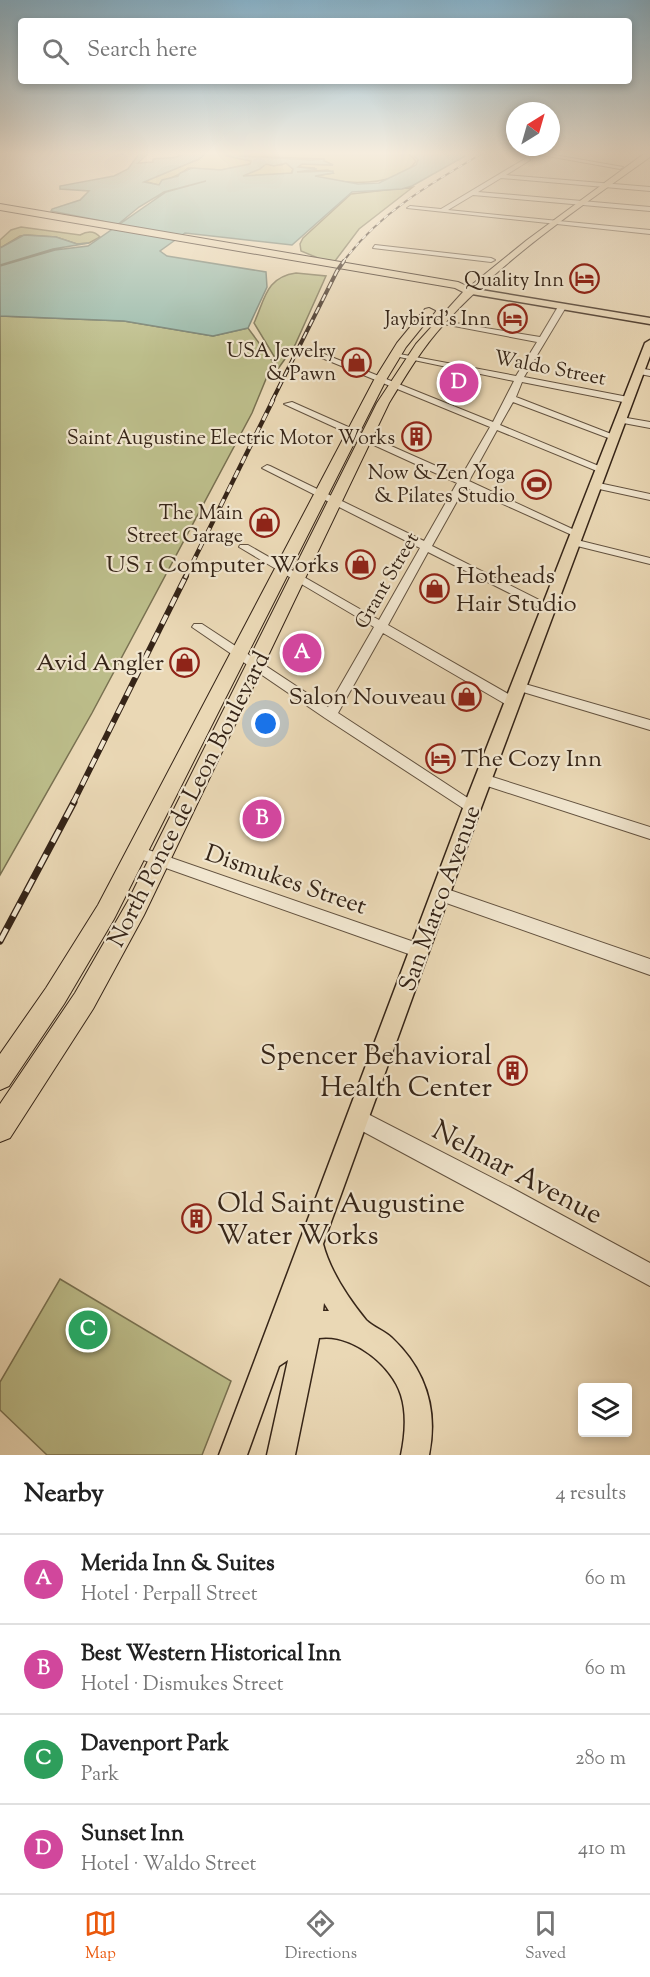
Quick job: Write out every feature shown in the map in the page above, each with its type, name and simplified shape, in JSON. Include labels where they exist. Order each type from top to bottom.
[{"type":"highway","points":[[57,221],[93,226]]},
{"type":"highway","points":[[68,221],[469,291]]},
{"type":"highway","name":"North Ponce de Leon Boulevard","points":[[0,1077],[77,960],[247,658],[291,574],[335,502],[366,438],[394,355],[408,336],[453,288],[545,221]]},
{"type":"highway","name":"North Ponce de Leon Boulevard","points":[[291,574],[320,495],[352,432],[386,382],[410,358],[437,322],[469,291],[556,222]]},
{"type":"highway","points":[[184,242],[394,280],[453,288]]},
{"type":"highway","points":[[394,280],[420,286],[453,288]]},
{"type":"highway","name":"North Ponce de Leon Boulevard","points":[[0,1128],[84,1001],[160,860],[247,658]]},
{"type":"main road","points":[[469,291],[650,321]]},
{"type":"main road","name":"San Marco Avenue","points":[[233,1455],[267,1362],[313,1256],[358,1119],[472,808],[628,400],[644,372],[650,343]]},
{"type":"main road","points":[[281,1455],[308,1329],[313,1256]]},
{"type":"main road","points":[[313,1256],[357,1329]]},
{"type":"main road","points":[[267,1362],[286,1341],[308,1329],[325,1323],[357,1329],[386,1349],[404,1372],[415,1395],[417,1416],[415,1455]]},
{"type":"street","points":[[545,221],[650,232]]},
{"type":"street","points":[[375,247],[491,260]]},
{"type":"street","name":"Grant Street","points":[[330,715],[511,398],[521,380],[521,375],[562,307]]},
{"type":"street","points":[[437,322],[542,340]]},
{"type":"street","name":"Waldo Street","points":[[394,355],[628,400]]},
{"type":"street","points":[[321,356],[495,426],[598,477],[650,497]]},
{"type":"street","points":[[511,398],[614,437]]},
{"type":"street","points":[[289,404],[463,483],[575,538],[650,561]]},
{"type":"street","points":[[621,420],[650,425]]},
{"type":"street","points":[[267,468],[549,608]]},
{"type":"street","points":[[244,546],[380,627],[515,694],[650,725]]},
{"type":"street","points":[[198,627],[472,808]]},
{"type":"street","points":[[483,779],[650,833]]},
{"type":"street","name":"Dismukes Street","points":[[137,852],[420,951]]},
{"type":"street","points":[[441,894],[650,967]]},
{"type":"street","name":"Nelmar Avenue","points":[[358,1119],[503,1194],[650,1275]]},
{"type":"green space","points":[[322,221],[369,221],[359,229],[335,261],[323,260],[301,251],[300,244],[303,238]]},
{"type":"green space","points":[[21,227],[80,235],[90,232],[100,237],[89,243],[77,244],[56,237],[28,235],[20,236],[0,248],[0,240],[11,230]]},
{"type":"green space","points":[[296,273],[326,276],[295,345],[275,373],[277,361],[254,323],[272,284],[286,275]]},
{"type":"green space","points":[[0,316],[124,321],[213,336],[248,328],[273,362],[252,413],[92,713],[0,875]]},
{"type":"green space","points":[[60,1279],[231,1381],[202,1455],[47,1455],[0,1410],[0,1382]]},
{"type":"shaded area","points":[[101,221],[122,221],[116,226]]},
{"type":"shaded area","points":[[124,221],[319,221],[292,245],[185,233],[160,251],[167,256],[266,272],[267,287],[248,328],[213,336],[124,321],[0,316],[0,266],[55,250],[88,246]]},
{"type":"shaded area","points":[[24,235],[56,237],[77,244],[89,243],[53,249],[0,265],[0,248]]},
{"type":"railway","points":[[343,262],[357,244],[382,221]]},
{"type":"railway","points":[[272,401],[344,261]]},
{"type":"railway","points":[[185,578],[273,400]]},
{"type":"railway","points":[[73,803],[186,576]]},
{"type":"railway","points":[[0,941],[74,802]]},
{"type":"place","name":"Quality Inn","points":[[585,279]]},
{"type":"place","name":"Jaybird's Inn","points":[[512,318]]},
{"type":"place","name":"USA Jewelry & Pawn","points":[[357,362]]},
{"type":"place","name":"Sunset Inn","points":[[459,383]]},
{"type":"place","name":"Saint Augustine Electric Motor Works","points":[[416,437]]},
{"type":"place","name":"Now & Zen Yoga & Pilates Studio","points":[[536,484]]},
{"type":"place","name":"The Main Street Garage","points":[[264,523]]},
{"type":"place","name":"US 1 Computer Works","points":[[360,564]]},
{"type":"place","name":"Hotheads Hair Studio","points":[[435,589]]},
{"type":"place","name":"Merida Inn & Suites","points":[[302,653]]},
{"type":"place","name":"Avid Angler","points":[[185,662]]},
{"type":"place","name":"Salon Nouveau","points":[[467,696]]},
{"type":"place","name":"The Cozy Inn","points":[[440,758]]},
{"type":"place","name":"Best Western Historical Inn","points":[[262,819]]},
{"type":"place","name":"Spencer Behavioral Health Center","points":[[513,1070]]},
{"type":"place","name":"Old Saint Augustine Water Works","points":[[196,1218]]},
{"type":"place","name":"Davenport Park","points":[[88,1330]]}]
